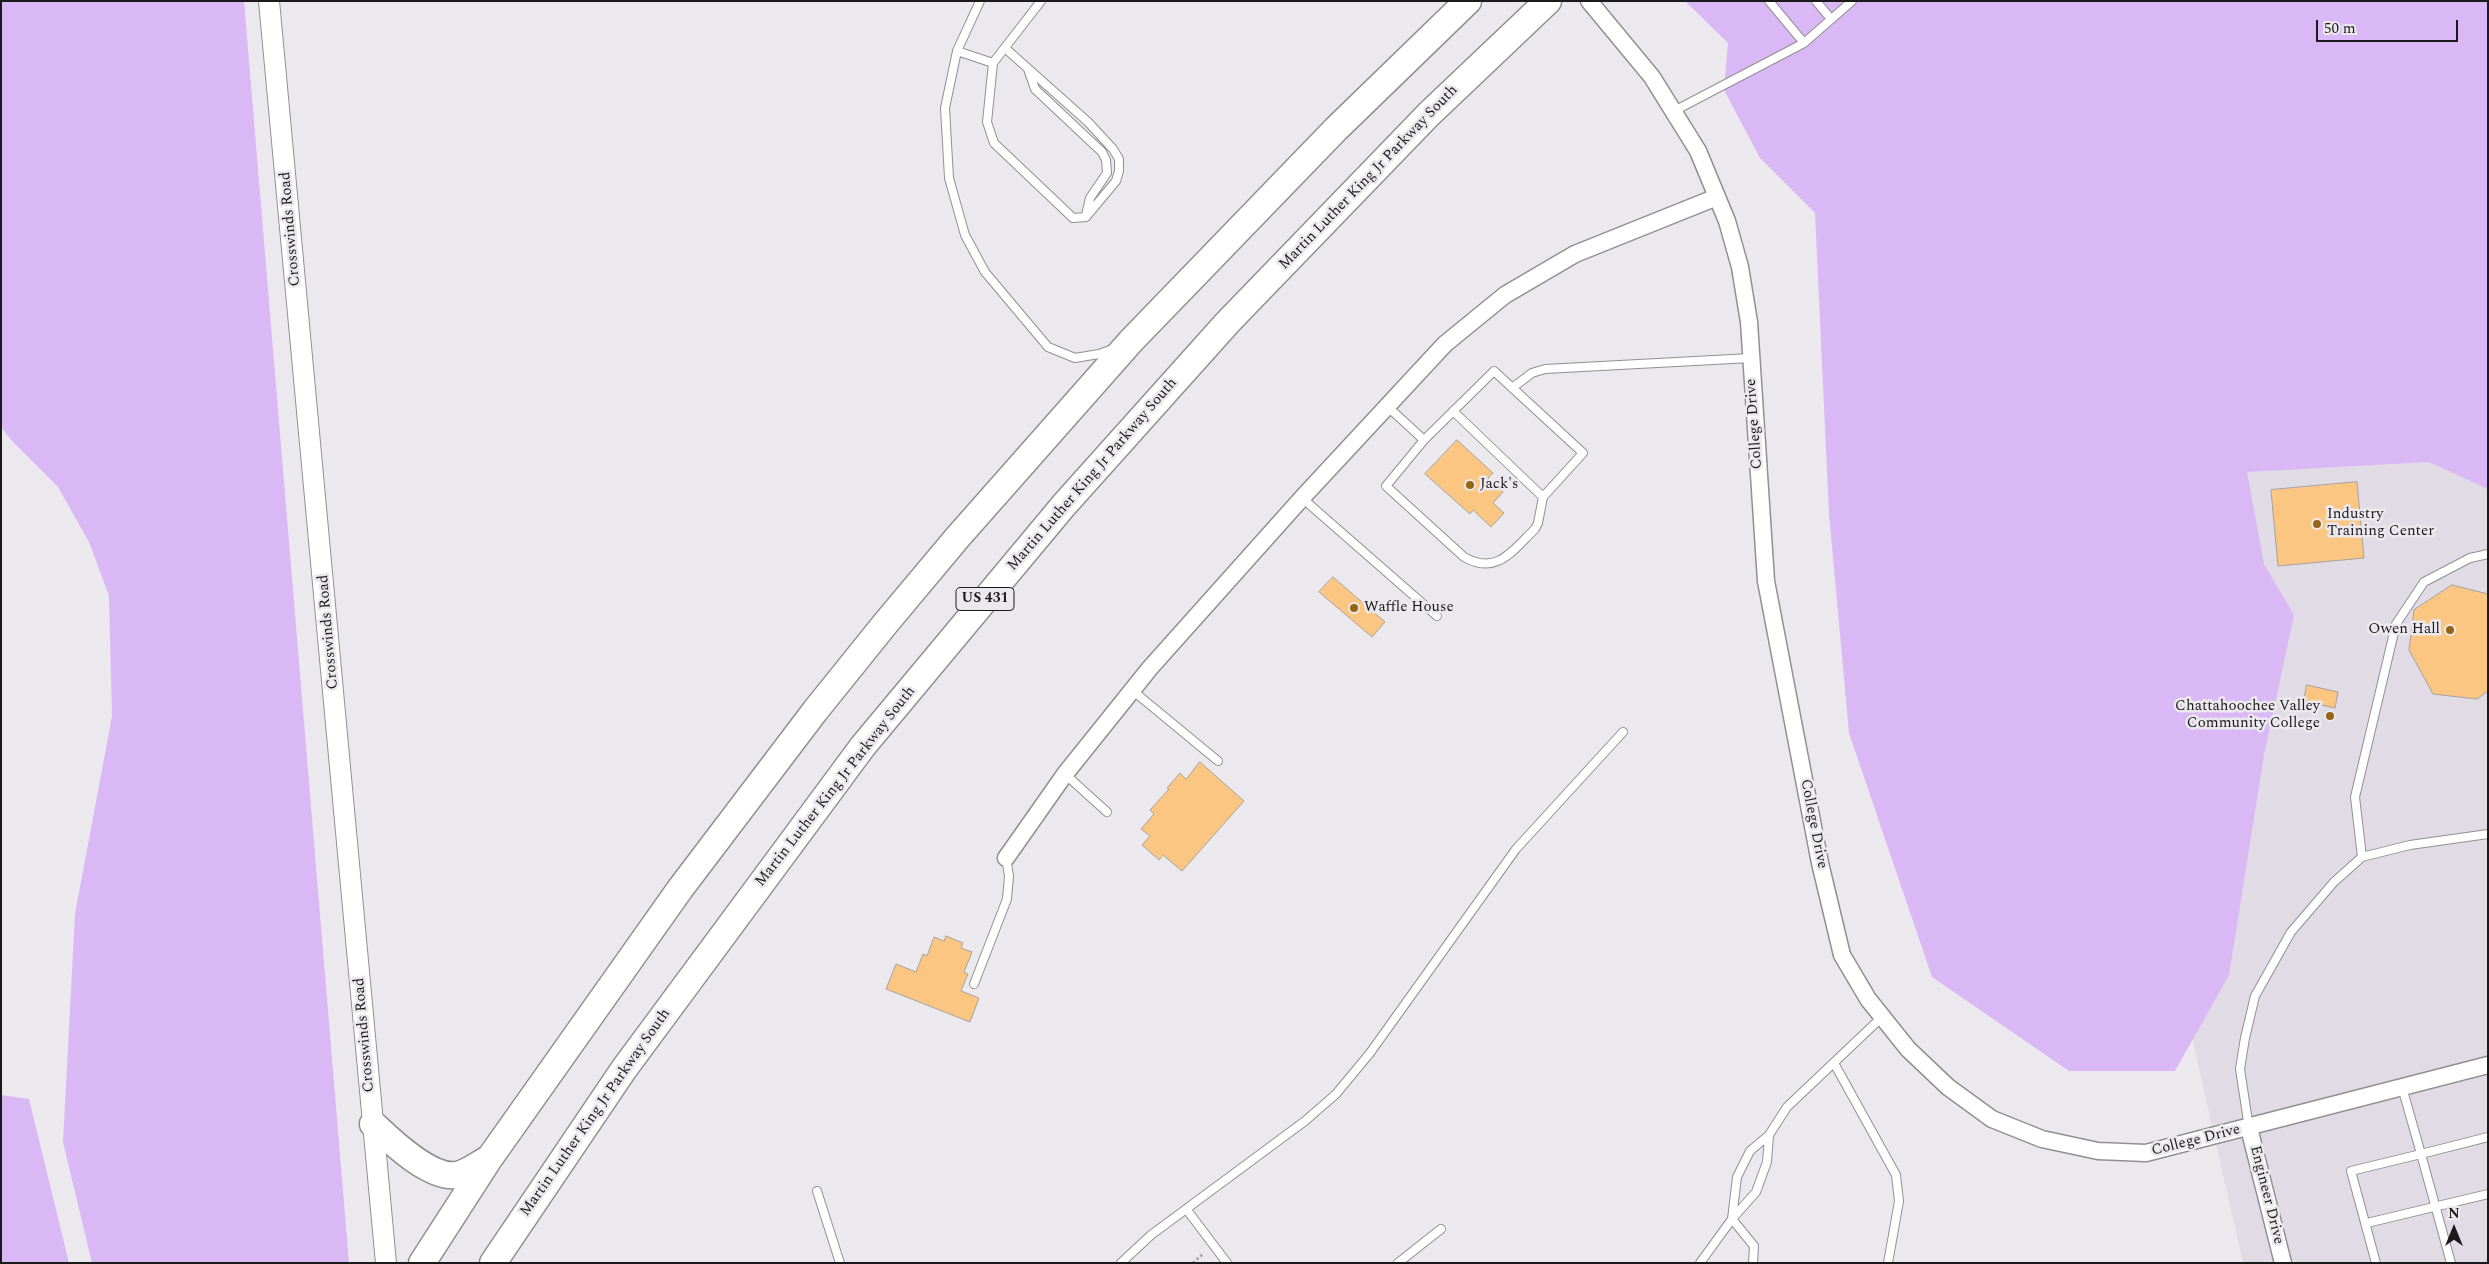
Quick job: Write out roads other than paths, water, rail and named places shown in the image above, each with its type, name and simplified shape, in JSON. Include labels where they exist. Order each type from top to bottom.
[{"type":"highway","points":[[422,1263],[489,1159],[669,904],[815,711],[957,538],[1130,341],[1336,129],[1468,1]]},
{"type":"highway","name":"Martin Luther King Jr Parkway South","points":[[494,1261],[624,1070],[863,746],[1064,505],[1228,322],[1429,114],[1548,1]]},
{"type":"highway","points":[[373,1124],[398,1149],[438,1171],[457,1175],[489,1159]]},
{"type":"street","name":"Crosswinds Road","points":[[269,1],[386,1263]]},
{"type":"street","name":"College Drive","points":[[1589,1],[1652,77],[1698,152],[1717,197],[1740,267],[1749,322],[1766,581],[1820,862],[1842,955],[1868,999],[1908,1049],[1948,1087],[1992,1119],[2042,1139],[2098,1151],[2146,1153],[2488,1065]]},
{"type":"street","points":[[1006,858],[1065,774],[1132,690],[1302,498],[1444,344],[1505,295],[1575,254],[1717,197]]},
{"type":"street","name":"Engineer Drive","points":[[2249,1128],[2283,1263]]},
{"type":"lane","points":[[980,1],[957,51],[945,108],[949,178],[965,235],[985,272],[1048,347],[1074,358],[1099,354],[1130,341]]},
{"type":"lane","points":[[1005,48],[1088,122],[1113,149],[1119,159],[1119,171],[1116,181],[1086,217],[1073,218],[994,143],[988,122],[993,63],[1041,1]]},
{"type":"lane","points":[[1769,1],[1804,43]]},
{"type":"lane","points":[[1674,111],[1804,43],[1852,1]]},
{"type":"lane","points":[[1816,2],[1831,19]]},
{"type":"lane","points":[[957,51],[993,63]]},
{"type":"lane","points":[[1027,68],[1035,89],[1102,152],[1106,160],[1108,173],[1090,198],[1086,217]]},
{"type":"lane","points":[[1512,388],[1532,373],[1545,370],[1751,358]]},
{"type":"lane","points":[[1494,371],[1583,454],[1543,497],[1538,523],[1534,529],[1505,558],[1494,563],[1470,561],[1386,486],[1424,440],[1453,412],[1494,371]]},
{"type":"lane","points":[[1388,406],[1424,440]]},
{"type":"lane","points":[[1453,412],[1543,497]]},
{"type":"lane","points":[[1302,498],[1437,616]]},
{"type":"lane","points":[[2362,857],[2355,798],[2396,624],[2424,582],[2470,558],[2488,554]]},
{"type":"lane","points":[[1132,690],[1218,761]]},
{"type":"lane","points":[[1121,1263],[1151,1235],[1298,1126],[1336,1094],[1370,1053],[1516,849],[1624,732]]},
{"type":"lane","points":[[1065,774],[1108,812]]},
{"type":"lane","points":[[2249,1128],[2240,1070],[2244,1038],[2255,996],[2291,932],[2334,882],[2362,857],[2410,845],[2488,834]]},
{"type":"lane","points":[[974,984],[1007,899],[1009,876],[1006,858]]},
{"type":"lane","points":[[1753,1263],[1754,1246],[1732,1219],[1737,1177],[1750,1151],[1769,1134],[1787,1107],[1882,1017]]},
{"type":"lane","points":[[1834,1063],[1896,1175],[1899,1201],[1888,1263]]},
{"type":"lane","points":[[2402,1087],[2451,1263]]},
{"type":"lane","points":[[1700,1263],[1732,1219],[1756,1192],[1767,1162],[1769,1134]]},
{"type":"lane","points":[[2376,1263],[2367,1223],[2351,1172],[2488,1137]]},
{"type":"lane","points":[[817,1191],[840,1263]]},
{"type":"lane","points":[[2367,1223],[2488,1194]]},
{"type":"lane","points":[[1187,1210],[1227,1263]]},
{"type":"lane","points":[[1398,1263],[1441,1229]]},
{"type":"place","name":"Jack's","points":[[1470,485]]},
{"type":"place","name":"Industry Training Center","points":[[2317,524]]},
{"type":"place","name":"Waffle House","points":[[1354,608]]},
{"type":"place","name":"Owen Hall","points":[[2450,630]]},
{"type":"place","name":"Chattahoochee Valley Community College","points":[[2330,716]]}]
